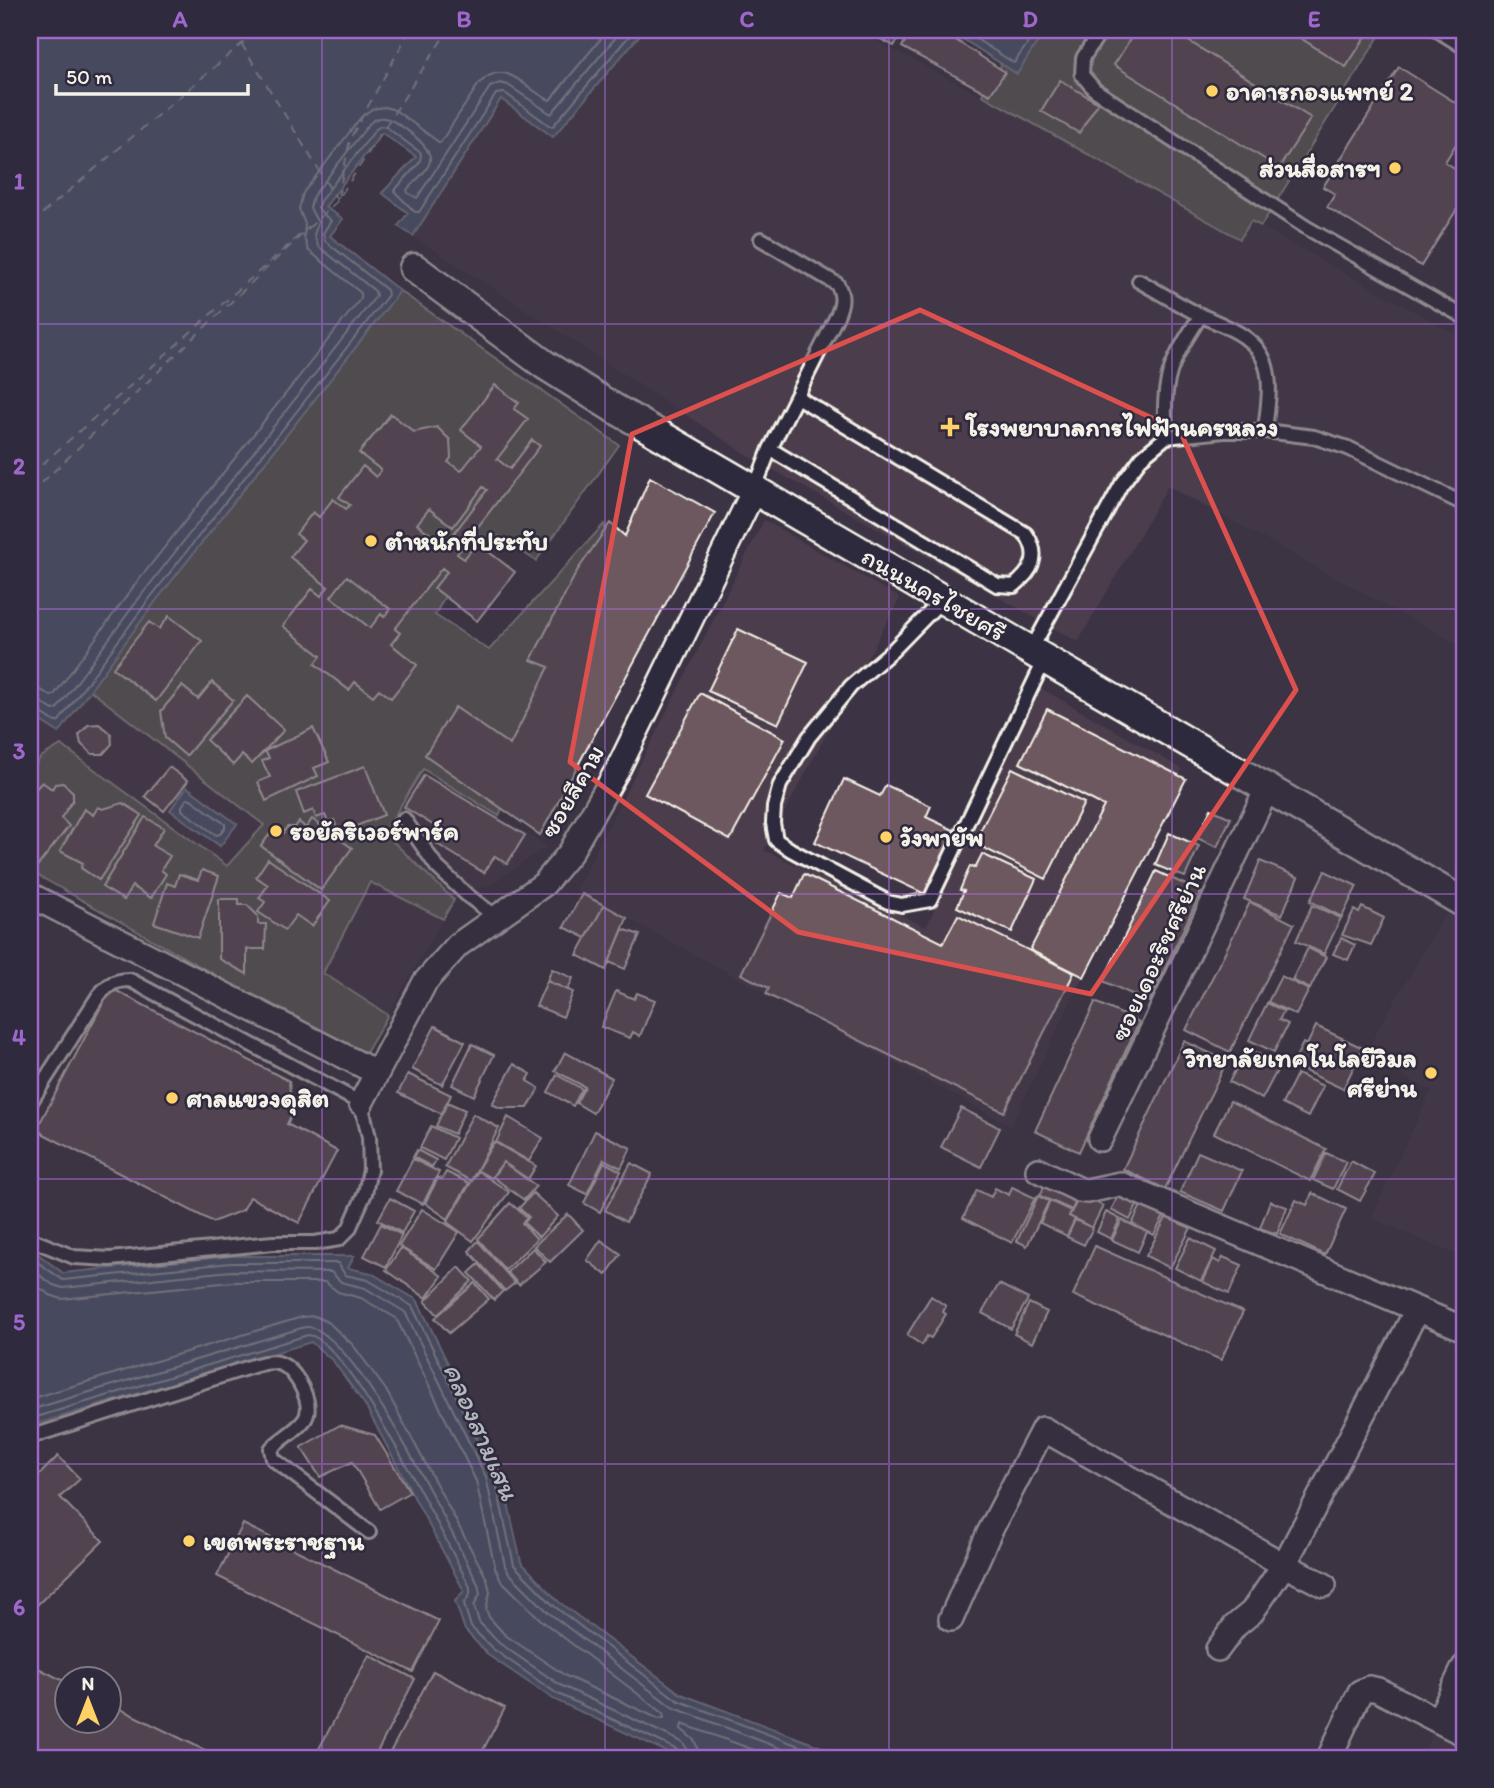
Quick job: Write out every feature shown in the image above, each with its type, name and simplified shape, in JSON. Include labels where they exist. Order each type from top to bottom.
[{"type":"street","name":"ถนนนครไชยศรี","points":[[414,268],[545,365],[612,407],[1464,903]]},
{"type":"street","name":"ซอยสีคาม","points":[[361,1103],[425,982],[458,945],[544,884],[570,853],[619,767],[754,490]]},
{"type":"street","name":"ซอยเดอะริชศรีย่าน","points":[[1100,1139],[1267,789]]},
{"type":"street","points":[[30,895],[377,1073]]},
{"type":"street","points":[[1038,1170],[1080,1190],[1120,1184],[1464,1329]]},
{"type":"street","points":[[1218,1649],[1235,1626],[1252,1612],[1284,1565],[1417,1310]]},
{"type":"street","points":[[951,1619],[989,1533],[1042,1429],[1324,1585]]},
{"type":"street","points":[[1438,1721],[1464,1667]]},
{"type":"street","points":[[1329,1758],[1360,1692],[1369,1688],[1378,1690],[1464,1734]]},
{"type":"lane","points":[[1101,30],[1083,58],[1082,75],[1095,90],[1307,228],[1464,317]]},
{"type":"lane","points":[[1437,30],[1464,47]]},
{"type":"lane","points":[[754,490],[770,449],[842,304],[842,293],[837,285],[761,239]]},
{"type":"lane","points":[[1139,281],[1201,316],[1224,324],[1256,348],[1266,365],[1268,386],[1265,431]]},
{"type":"lane","points":[[1166,437],[1166,383],[1176,354],[1201,316]]},
{"type":"lane","points":[[770,449],[996,585],[1013,586],[1027,575],[1034,560],[1032,544],[1026,534],[797,397]]},
{"type":"lane","points":[[943,599],[892,651],[851,686],[809,737],[780,785],[774,807],[776,840],[888,902],[902,905],[930,900],[1038,654],[1121,485],[1142,457],[1166,437],[1224,431],[1265,431],[1314,437],[1348,448],[1464,504]]},
{"type":"lane","points":[[404,819],[437,867],[497,918]]},
{"type":"lane","points":[[30,1103],[99,995],[108,985],[118,980],[130,979],[361,1103],[369,1137],[370,1170],[365,1193],[349,1229],[339,1239],[110,1259],[74,1257],[30,1239]]},
{"type":"lane","points":[[30,1437],[256,1365],[276,1363],[283,1365],[298,1379],[308,1410],[304,1419],[271,1449],[273,1459],[369,1532]]},
{"type":"highlighted area","points":[[920,310],[1180,431],[1296,690],[1091,994],[798,932],[570,762],[632,434]]},
{"type":"shaded area","points":[[644,30],[855,30],[1073,143],[1240,238],[1251,221],[1464,339],[1464,648],[1168,486],[1078,642],[747,455],[413,236],[501,98],[628,47]]},
{"type":"shaded area","points":[[764,520],[900,598],[764,850],[926,927],[1039,687],[1182,769],[1011,1126],[576,890]]},
{"type":"shaded area","name":"รอยัลริเวอร์พาร์ค","points":[[155,602],[547,846],[498,880],[454,900],[363,1058],[30,871],[30,773],[41,757],[30,749],[30,714],[59,732]]},
{"type":"shaded area","name":"วิทยาลัยเทคโนโลยีวิมล ศรีย่าน","points":[[1446,914],[1464,926],[1464,1258],[1371,1218],[1431,1091],[1363,1055]]},
{"type":"shaded area","points":[[1464,1666],[1464,1758],[1421,1758]]},
{"type":"green space","points":[[1024,30],[1383,30],[1261,226],[1251,221],[1240,239],[982,95]]},
{"type":"green space","points":[[400,291],[619,445],[536,561],[499,536],[445,596],[435,615],[489,650],[604,524],[612,561],[522,754],[499,816],[423,769],[384,833],[454,900],[443,919],[370,882],[323,973],[388,1015],[363,1058],[30,871],[30,772],[41,757],[61,745],[227,866],[264,825],[90,690],[155,602]]},
{"type":"water","points":[[30,30],[644,30],[553,137],[501,99],[413,236],[398,226],[408,213],[382,193],[416,157],[382,133],[325,207],[343,219],[330,236],[400,291],[155,602],[59,733],[30,714]]},
{"type":"water","points":[[949,30],[1045,30],[1017,74]]},
{"type":"water","points":[[187,787],[237,824],[220,846],[170,810]]},
{"type":"water","points":[[30,1248],[63,1273],[231,1256],[354,1256],[348,1268],[371,1273],[417,1300],[501,1472],[521,1562],[559,1602],[681,1694],[851,1758],[680,1758],[553,1699],[488,1655],[465,1630],[455,1601],[464,1591],[365,1405],[333,1361],[311,1342],[30,1426]]},
{"type":"building","points":[[863,30],[904,30],[894,46]]},
{"type":"building","points":[[911,30],[940,30],[1005,72],[990,95],[902,47]]},
{"type":"building","name":"อาคารกองแพทย์ 2","points":[[1136,30],[1171,30],[1311,118],[1279,168],[1114,65]]},
{"type":"building","points":[[1288,30],[1370,30],[1346,67]]},
{"type":"building","name":"ส่วนสื่อสารฯ","points":[[1399,67],[1464,108],[1464,131],[1445,162],[1464,174],[1464,198],[1421,266],[1327,207],[1335,194],[1323,187]]},
{"type":"building","points":[[1060,80],[1098,103],[1079,133],[1041,111]]},
{"type":"building","name":"ตำหนักที่ประทับ","points":[[495,385],[519,403],[514,409],[528,419],[497,459],[510,469],[532,440],[540,446],[457,554],[464,559],[477,543],[515,572],[477,621],[434,588],[447,572],[442,568],[395,629],[400,633],[391,644],[417,665],[391,698],[379,689],[373,696],[355,682],[349,690],[315,664],[321,656],[283,626],[312,589],[321,596],[328,587],[290,557],[304,540],[296,534],[313,512],[319,517],[333,499],[346,509],[350,505],[339,497],[363,466],[376,477],[381,470],[359,453],[391,414],[414,432],[437,427],[450,440],[451,458],[448,462],[461,471],[481,446],[461,430]],"holes":[[[483,487],[487,490],[445,545],[417,524],[429,509],[453,527]],[[347,576],[390,609],[384,617],[381,614],[370,628],[331,597]]]},
{"type":"building","points":[[650,477],[715,513],[540,835],[425,755],[455,707],[510,745],[549,667],[531,660],[577,571],[610,523],[625,536]]},
{"type":"building","points":[[169,616],[202,641],[156,701],[113,668],[149,622],[159,629]]},
{"type":"building","points":[[738,629],[808,662],[778,724],[708,691]]},
{"type":"building","points":[[212,682],[233,700],[186,756],[165,738],[161,711],[182,686],[198,699]]},
{"type":"building","points":[[700,693],[785,739],[730,840],[645,794]]},
{"type":"building","points":[[247,696],[284,730],[252,764],[242,755],[233,765],[206,740]]},
{"type":"building","points":[[1047,709],[1186,779],[1084,977],[1030,950],[1104,806],[1020,763]]},
{"type":"building","points":[[99,724],[111,734],[112,744],[103,754],[92,754],[81,744],[79,735],[88,725]]},
{"type":"building","points":[[313,728],[329,762],[314,768],[318,776],[266,801],[258,782],[270,777],[262,761],[269,758],[265,751]]},
{"type":"building","points":[[365,766],[384,815],[339,833],[334,820],[328,822],[325,815],[316,818],[313,810],[304,814],[296,792]]},
{"type":"building","points":[[169,767],[188,781],[164,811],[145,796]]},
{"type":"building","points":[[1012,768],[1084,803],[1046,879],[974,843]]},
{"type":"building","points":[[424,775],[525,835],[507,864],[495,856],[484,873],[437,844],[444,832],[404,807]]},
{"type":"building","name":"วังพายัพ","points":[[844,779],[880,796],[886,785],[931,806],[926,817],[958,832],[929,896],[815,842]]},
{"type":"building","points":[[42,782],[52,789],[55,784],[63,783],[73,792],[73,800],[61,818],[69,826],[35,869],[30,866],[30,795]]},
{"type":"building","points":[[123,803],[142,815],[99,880],[81,868],[83,863],[60,851],[84,809],[93,815],[98,807],[103,809]]},
{"type":"building","points":[[1211,809],[1231,818],[1217,847],[1197,838]]},
{"type":"building","points":[[145,817],[164,828],[153,846],[170,856],[161,870],[166,874],[151,898],[132,886],[124,900],[102,887]]},
{"type":"building","points":[[312,819],[352,848],[321,890],[261,846],[275,827],[283,833],[287,827],[295,827],[299,822],[306,828]]},
{"type":"building","points":[[1169,833],[1199,846],[1185,877],[1155,865]]},
{"type":"building","points":[[982,854],[1036,879],[1012,932],[957,907],[964,891],[960,890],[970,866],[975,868]]},
{"type":"building","points":[[268,859],[330,901],[312,926],[296,915],[285,930],[258,912],[265,902],[259,898],[268,885],[256,877]]},
{"type":"building","points":[[1260,861],[1298,877],[1282,915],[1244,899]]},
{"type":"building","points":[[202,870],[219,876],[198,938],[154,923],[167,883],[175,886],[179,874],[198,880]]},
{"type":"building","points":[[1156,871],[1201,892],[1149,1002],[1103,981]]},
{"type":"building","points":[[1325,871],[1357,886],[1342,917],[1310,901]]},
{"type":"building","points":[[804,874],[943,943],[958,915],[1074,973],[1004,1112],[766,994],[769,988],[741,974],[781,893],[793,898]]},
{"type":"building","points":[[582,894],[604,905],[586,938],[564,927]]},
{"type":"building","points":[[219,899],[239,899],[239,905],[247,905],[258,916],[258,924],[266,924],[265,949],[247,949],[247,974],[219,959]]},
{"type":"building","points":[[1250,902],[1294,924],[1230,1052],[1186,1030]]},
{"type":"building","points":[[604,905],[627,918],[606,970],[577,955]]},
{"type":"building","points":[[1312,905],[1341,918],[1324,954],[1296,941]]},
{"type":"building","points":[[1362,907],[1384,918],[1371,945],[1342,935],[1354,910],[1359,913]]},
{"type":"building","points":[[623,929],[640,935],[625,969],[609,962]]},
{"type":"building","points":[[1341,938],[1355,945],[1348,960],[1333,954]]},
{"type":"building","points":[[1308,948],[1326,957],[1310,989],[1292,980]]},
{"type":"building","points":[[552,969],[573,978],[568,990],[547,981]]},
{"type":"building","points":[[1281,976],[1309,990],[1296,1015],[1268,1002]]},
{"type":"building","points":[[547,981],[573,992],[563,1017],[536,1006]]},
{"type":"building","name":"ศาลแขวงดุสิต","points":[[111,988],[289,1081],[292,1114],[287,1124],[337,1151],[299,1223],[250,1197],[243,1210],[213,1222],[36,1130]]},
{"type":"building","points":[[616,991],[634,999],[637,993],[655,1000],[640,1036],[633,1032],[630,1038],[601,1027]]},
{"type":"building","points":[[1095,1002],[1139,1022],[1079,1152],[1035,1131]]},
{"type":"building","points":[[1267,1003],[1284,1011],[1279,1020],[1288,1024],[1274,1052],[1249,1040]]},
{"type":"building","points":[[435,1026],[465,1042],[442,1085],[412,1069]]},
{"type":"building","points":[[1316,1026],[1363,1048],[1343,1089],[1292,1065],[1303,1043],[1307,1045]]},
{"type":"building","points":[[1184,1041],[1227,1061],[1165,1189],[1123,1169]]},
{"type":"building","points":[[472,1044],[494,1055],[474,1096],[452,1085]]},
{"type":"building","points":[[1247,1048],[1280,1065],[1262,1099],[1229,1082]]},
{"type":"building","points":[[565,1052],[612,1078],[593,1113],[576,1103],[585,1087],[555,1071]]},
{"type":"building","points":[[514,1064],[531,1074],[527,1081],[539,1088],[528,1108],[500,1108],[492,1104]]},
{"type":"building","points":[[408,1074],[451,1095],[442,1114],[398,1093]]},
{"type":"building","points":[[1297,1074],[1323,1086],[1308,1117],[1282,1104]]},
{"type":"building","points":[[557,1075],[582,1089],[573,1106],[548,1092]]},
{"type":"building","points":[[1230,1101],[1326,1149],[1310,1181],[1214,1133]]},
{"type":"building","points":[[447,1102],[465,1110],[454,1134],[436,1126]]},
{"type":"building","points":[[961,1108],[1000,1128],[981,1167],[941,1147]]},
{"type":"building","points":[[473,1114],[499,1128],[471,1181],[445,1167]]},
{"type":"building","points":[[508,1117],[543,1138],[529,1161],[496,1142]]},
{"type":"building","points":[[431,1126],[455,1138],[444,1160],[420,1148]]},
{"type":"building","points":[[595,1131],[631,1148],[621,1168],[604,1159],[587,1194],[569,1185]]},
{"type":"building","points":[[494,1142],[536,1166],[528,1179],[503,1162],[491,1178],[477,1170]]},
{"type":"building","points":[[417,1150],[436,1160],[432,1167],[413,1157]]},
{"type":"building","points":[[1198,1152],[1242,1171],[1224,1211],[1180,1192]]},
{"type":"building","points":[[1326,1153],[1346,1162],[1333,1189],[1313,1180]]},
{"type":"building","points":[[413,1159],[439,1172],[423,1204],[396,1191]]},
{"type":"building","points":[[1351,1161],[1375,1174],[1360,1201],[1337,1189]]},
{"type":"building","points":[[503,1162],[536,1186],[524,1200],[493,1177]]},
{"type":"building","points":[[604,1162],[621,1171],[600,1212],[584,1203]]},
{"type":"building","points":[[631,1163],[652,1174],[626,1222],[605,1210]]},
{"type":"building","points":[[478,1171],[509,1192],[473,1241],[447,1222]]},
{"type":"building","points":[[446,1172],[469,1183],[448,1219],[425,1203],[438,1178],[442,1179]]},
{"type":"building","points":[[1047,1180],[1079,1194],[1072,1210],[1040,1196]]},
{"type":"building","points":[[1012,1187],[1035,1198],[1012,1243],[963,1218],[977,1190],[991,1197],[995,1188],[1009,1195]]},
{"type":"building","points":[[1122,1189],[1142,1195],[1130,1220],[1111,1210]]},
{"type":"building","points":[[533,1193],[558,1216],[539,1237],[524,1223],[529,1217],[519,1208]]},
{"type":"building","points":[[1312,1193],[1346,1209],[1325,1255],[1280,1234],[1296,1200],[1307,1205]]},
{"type":"building","points":[[1081,1194],[1103,1206],[1092,1228],[1069,1216]]},
{"type":"building","points":[[1038,1196],[1049,1201],[1027,1246],[1017,1241]]},
{"type":"building","points":[[1145,1197],[1168,1209],[1154,1235],[1132,1224]]},
{"type":"building","points":[[390,1198],[414,1211],[402,1233],[378,1220]]},
{"type":"building","points":[[1050,1201],[1071,1211],[1069,1216],[1075,1219],[1067,1236],[1040,1223]]},
{"type":"building","points":[[1270,1201],[1287,1207],[1277,1234],[1260,1228]]},
{"type":"building","points":[[510,1203],[527,1217],[522,1223],[537,1239],[505,1270],[478,1239]]},
{"type":"building","points":[[422,1209],[459,1232],[436,1269],[399,1246]]},
{"type":"building","points":[[1106,1212],[1120,1219],[1111,1239],[1097,1232]]},
{"type":"building","points":[[568,1214],[583,1230],[550,1262],[534,1246]]},
{"type":"building","points":[[1168,1214],[1192,1226],[1170,1268],[1146,1256]]},
{"type":"building","points":[[1075,1220],[1093,1228],[1084,1245],[1067,1237]]},
{"type":"building","points":[[1122,1220],[1147,1232],[1138,1252],[1112,1240]]},
{"type":"building","points":[[381,1224],[402,1235],[386,1267],[364,1256]]},
{"type":"building","points":[[1190,1238],[1216,1251],[1201,1281],[1175,1268]]},
{"type":"building","points":[[601,1240],[621,1254],[606,1275],[587,1260]]},
{"type":"building","points":[[478,1241],[515,1283],[505,1291],[469,1251]]},
{"type":"building","points":[[1095,1246],[1243,1312],[1221,1360],[1073,1295]]},
{"type":"building","points":[[401,1248],[442,1276],[426,1298],[386,1270]]},
{"type":"building","points":[[533,1248],[546,1262],[519,1285],[507,1272]]},
{"type":"building","points":[[1223,1257],[1242,1265],[1229,1294],[1203,1282],[1213,1259],[1220,1263]]},
{"type":"building","points":[[479,1264],[503,1291],[494,1300],[469,1273]]},
{"type":"building","points":[[459,1267],[472,1281],[438,1315],[425,1301]]},
{"type":"building","points":[[475,1283],[489,1299],[449,1333],[435,1318]]},
{"type":"building","points":[[999,1284],[1028,1299],[1011,1329],[982,1313]]},
{"type":"building","points":[[931,1296],[946,1306],[943,1312],[946,1314],[931,1338],[927,1336],[922,1345],[907,1335]]},
{"type":"building","points":[[1029,1303],[1047,1312],[1032,1343],[1014,1334]]},
{"type":"building","points":[[340,1425],[375,1435],[410,1492],[380,1509],[352,1462],[320,1477],[301,1447]]},
{"type":"building","points":[[58,1456],[80,1479],[60,1497],[103,1541],[37,1605],[30,1597],[30,1484]]},
{"type":"building","points":[[243,1524],[439,1621],[413,1672],[217,1576]]},
{"type":"building","points":[[369,1655],[415,1679],[374,1758],[314,1758]]},
{"type":"building","points":[[34,1666],[52,1675],[52,1736],[122,1736],[122,1710],[221,1758],[30,1758],[30,1676]]},
{"type":"building","points":[[433,1671],[505,1708],[479,1758],[387,1758]]},
{"type":"ferry route","points":[[233,30],[337,200]]},
{"type":"ferry route","points":[[30,224],[258,30]]},
{"type":"ferry route","points":[[338,198],[350,139],[410,30]]},
{"type":"ferry route","points":[[30,494],[337,201],[448,30]]},
{"type":"ferry route","points":[[30,475],[310,226]]},
{"type":"place","name":"อาคารกองแพทย์ 2","points":[[1212,91]]},
{"type":"place","name":"ส่วนสื่อสารฯ","points":[[1395,168]]},
{"type":"place","name":"โรงพยาบาลการไฟฟ้านครหลวง","points":[[950,427]]},
{"type":"place","name":"ตำหนักที่ประทับ","points":[[371,541]]},
{"type":"place","name":"รอยัลริเวอร์พาร์ค","points":[[276,831]]},
{"type":"place","name":"วังพายัพ","points":[[886,837]]},
{"type":"place","name":"วิทยาลัยเทคโนโลยีวิมล ศรีย่าน","points":[[1431,1073]]},
{"type":"place","name":"ศาลแขวงดุสิต","points":[[172,1098]]},
{"type":"place","name":"เขตพระราชฐาน","points":[[189,1541]]},
{"type":"water label","name":"คลองสามเสน","points":[[482,1431]]}]
